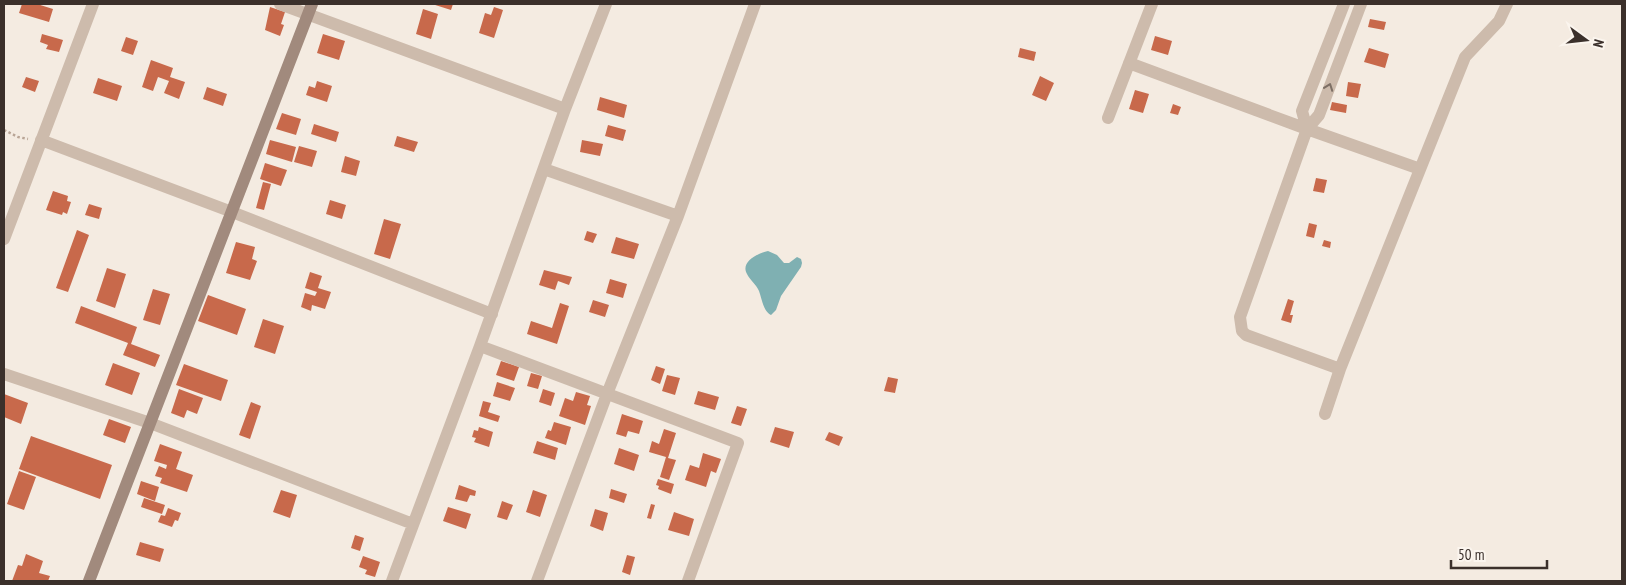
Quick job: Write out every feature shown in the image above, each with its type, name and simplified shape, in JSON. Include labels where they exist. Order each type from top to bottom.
[{"type":"street","points":[[4,239],[93,4]]},
{"type":"street","points":[[280,4],[310,9],[566,110]]},
{"type":"street","points":[[392,581],[606,4]]},
{"type":"street","points":[[536,581],[607,394],[678,216],[755,4]]},
{"type":"street","points":[[1108,118],[1152,4]]},
{"type":"street","points":[[1307,129],[1302,111],[1344,4]]},
{"type":"street","points":[[1340,369],[1246,334],[1242,331],[1240,324],[1242,309],[1307,129],[1319,116],[1360,4]]},
{"type":"street","points":[[1325,414],[1340,369],[1464,57],[1499,21],[1507,4]]},
{"type":"street","points":[[89,581],[310,9]]},
{"type":"street","points":[[1129,63],[1420,169]]},
{"type":"street","points":[[41,140],[232,212],[492,314]]},
{"type":"street","points":[[544,169],[678,216]]},
{"type":"street","points":[[480,346],[738,444],[688,581]]},
{"type":"street","points":[[4,374],[150,423],[413,524]]},
{"type":"path","points":[[4,130],[18,137],[41,140]]},
{"type":"water","points":[[768,251],[777,255],[784,263],[789,263],[797,257],[801,259],[802,263],[781,296],[776,310],[771,315],[764,308],[759,291],[745,270],[751,259]]},
{"type":"building","points":[[22,4],[37,4],[53,9],[49,22],[19,13]]},
{"type":"building","points":[[432,4],[453,4],[451,10]]},
{"type":"building","points":[[270,7],[285,12],[281,24],[284,25],[280,36],[265,30]]},
{"type":"building","points":[[494,7],[503,10],[494,38],[479,33],[485,13],[491,15]]},
{"type":"building","points":[[423,9],[438,14],[431,39],[416,34]]},
{"type":"building","points":[[1370,19],[1386,22],[1384,30],[1368,27]]},
{"type":"building","points":[[42,34],[63,40],[59,52],[46,49],[48,45],[40,42]]},
{"type":"building","points":[[323,34],[345,41],[339,60],[317,53]]},
{"type":"building","points":[[1155,36],[1172,41],[1168,55],[1151,50]]},
{"type":"building","points":[[126,37],[138,41],[133,55],[121,51]]},
{"type":"building","points":[[1020,48],[1036,52],[1034,61],[1018,57]]},
{"type":"building","points":[[1369,48],[1389,54],[1385,68],[1364,62]]},
{"type":"building","points":[[151,60],[173,68],[170,77],[185,82],[179,99],[164,93],[169,81],[158,77],[153,91],[142,87]]},
{"type":"building","points":[[1040,76],[1054,83],[1046,101],[1032,95]]},
{"type":"building","points":[[26,77],[39,81],[35,92],[22,87]]},
{"type":"building","points":[[98,78],[122,86],[117,101],[93,93]]},
{"type":"building","points":[[317,81],[332,86],[327,102],[306,95],[309,86],[315,88]]},
{"type":"building","points":[[1348,82],[1361,84],[1358,98],[1346,96]]},
{"type":"building","points":[[207,87],[227,94],[223,106],[203,99]]},
{"type":"building","points":[[1135,90],[1149,94],[1143,113],[1129,109]]},
{"type":"building","points":[[600,97],[627,105],[624,118],[597,110]]},
{"type":"building","points":[[1332,102],[1347,105],[1346,113],[1330,110]]},
{"type":"building","points":[[1173,104],[1181,107],[1178,115],[1170,113]]},
{"type":"building","points":[[282,113],[301,119],[296,135],[276,129]]},
{"type":"building","points":[[314,124],[339,132],[336,142],[311,134]]},
{"type":"building","points":[[608,125],[626,130],[623,141],[605,136]]},
{"type":"building","points":[[397,136],[418,142],[414,152],[394,146]]},
{"type":"building","points":[[270,140],[296,147],[292,162],[266,154]]},
{"type":"building","points":[[582,140],[603,144],[600,156],[580,152]]},
{"type":"building","points":[[299,146],[317,151],[312,167],[294,162]]},
{"type":"building","points":[[345,156],[360,161],[356,176],[341,172]]},
{"type":"building","points":[[265,163],[287,170],[281,186],[260,179]]},
{"type":"building","points":[[1316,178],[1327,180],[1324,193],[1313,191]]},
{"type":"building","points":[[263,182],[271,184],[264,210],[256,208]]},
{"type":"building","points":[[53,191],[68,196],[67,201],[71,202],[67,214],[63,212],[62,215],[46,210]]},
{"type":"building","points":[[330,200],[346,205],[342,219],[326,214]]},
{"type":"building","points":[[89,204],[102,208],[99,219],[85,215]]},
{"type":"building","points":[[384,219],[401,224],[390,259],[374,254]]},
{"type":"building","points":[[1309,223],[1317,225],[1314,238],[1306,236]]},
{"type":"building","points":[[77,230],[89,235],[68,292],[56,288]]},
{"type":"building","points":[[587,231],[597,234],[593,243],[584,240]]},
{"type":"building","points":[[616,237],[639,244],[634,259],[611,253]]},
{"type":"building","points":[[1324,240],[1331,242],[1330,248],[1322,246]]},
{"type":"building","points":[[236,242],[255,247],[252,259],[257,261],[250,280],[226,273]]},
{"type":"building","points":[[107,268],[126,274],[115,308],[96,301]]},
{"type":"building","points":[[544,270],[572,277],[569,285],[558,281],[555,290],[539,285]]},
{"type":"building","points":[[310,272],[322,276],[318,288],[331,292],[325,309],[312,305],[311,311],[301,307],[305,293],[315,296],[317,292],[305,288]]},
{"type":"building","points":[[610,279],[627,284],[623,298],[606,293]]},
{"type":"building","points":[[153,289],[170,294],[160,325],[143,320]]},
{"type":"building","points":[[208,295],[246,309],[237,335],[198,321]]},
{"type":"building","points":[[1288,299],[1294,301],[1290,315],[1293,315],[1291,323],[1281,320]]},
{"type":"building","points":[[593,300],[609,305],[605,317],[589,312]]},
{"type":"building","points":[[560,303],[569,306],[557,344],[527,334],[531,321],[552,328]]},
{"type":"building","points":[[81,306],[137,327],[131,344],[160,355],[155,367],[123,355],[128,343],[75,323]]},
{"type":"building","points":[[263,319],[284,326],[275,354],[254,347]]},
{"type":"building","points":[[501,361],[519,367],[514,381],[496,375]]},
{"type":"building","points":[[113,363],[140,373],[132,395],[105,385]]},
{"type":"building","points":[[184,364],[228,380],[221,401],[176,385]]},
{"type":"building","points":[[656,366],[665,369],[660,384],[651,380]]},
{"type":"building","points":[[531,373],[542,376],[538,389],[527,386]]},
{"type":"building","points":[[667,375],[680,378],[675,395],[662,391]]},
{"type":"building","points":[[888,377],[898,379],[895,393],[884,391]]},
{"type":"building","points":[[497,382],[515,388],[510,401],[493,396]]},
{"type":"building","points":[[179,389],[203,398],[197,414],[187,410],[184,418],[171,413]]},
{"type":"building","points":[[543,389],[555,393],[551,406],[539,402]]},
{"type":"building","points":[[698,391],[719,397],[715,410],[694,404]]},
{"type":"building","points":[[576,392],[590,396],[587,405],[591,406],[585,425],[559,416],[565,398],[573,401]]},
{"type":"building","points":[[4,394],[28,403],[21,424],[4,417]]},
{"type":"building","points":[[483,401],[491,403],[488,412],[500,416],[498,422],[479,416]]},
{"type":"building","points":[[251,402],[261,406],[250,439],[239,435]]},
{"type":"building","points":[[737,406],[747,409],[741,426],[731,423]]},
{"type":"building","points":[[622,414],[643,421],[639,434],[628,431],[626,437],[616,434]]},
{"type":"building","points":[[109,419],[131,427],[125,443],[103,435]]},
{"type":"building","points":[[554,422],[571,427],[566,445],[545,438],[548,430],[551,431]]},
{"type":"building","points":[[479,427],[493,432],[489,447],[474,442],[476,438],[472,437],[474,430],[478,431]]},
{"type":"building","points":[[775,427],[794,432],[789,448],[770,442]]},
{"type":"building","points":[[664,429],[676,433],[668,458],[676,460],[669,480],[660,477],[666,457],[649,452],[652,441],[659,444]]},
{"type":"building","points":[[829,432],[843,437],[839,446],[825,440]]},
{"type":"building","points":[[31,436],[112,465],[100,499],[19,469]]},
{"type":"building","points":[[537,441],[558,448],[555,460],[533,453]]},
{"type":"building","points":[[160,444],[182,452],[176,469],[193,475],[187,492],[160,483],[162,478],[155,476],[159,466],[166,469],[167,465],[154,461]]},
{"type":"building","points":[[619,448],[639,455],[634,471],[614,464]]},
{"type":"building","points":[[703,453],[721,459],[716,473],[711,471],[706,487],[685,480],[690,465],[699,468]]},
{"type":"building","points":[[19,471],[36,477],[24,510],[7,504]]},
{"type":"building","points":[[658,479],[674,484],[671,494],[658,489],[659,486],[656,485]]},
{"type":"building","points":[[141,481],[159,487],[155,501],[137,494]]},
{"type":"building","points":[[459,485],[476,491],[475,496],[470,495],[467,502],[455,499]]},
{"type":"building","points":[[611,489],[627,494],[624,503],[609,498]]},
{"type":"building","points":[[281,490],[297,495],[290,518],[273,512]]},
{"type":"building","points":[[533,490],[547,495],[540,517],[526,512]]},
{"type":"building","points":[[144,498],[165,505],[162,514],[141,507]]},
{"type":"building","points":[[502,501],[513,505],[507,520],[497,517]]},
{"type":"building","points":[[651,504],[655,505],[651,519],[647,518]]},
{"type":"building","points":[[448,507],[471,514],[466,529],[443,521]]},
{"type":"building","points":[[168,508],[181,513],[178,521],[175,520],[172,527],[158,522],[161,515],[165,516]]},
{"type":"building","points":[[595,509],[608,513],[603,531],[590,526]]},
{"type":"building","points":[[674,512],[694,519],[689,536],[668,530]]},
{"type":"building","points":[[355,535],[364,538],[360,551],[351,548]]},
{"type":"building","points":[[140,542],[164,549],[160,562],[136,555]]},
{"type":"building","points":[[26,554],[43,561],[39,573],[50,576],[48,581],[12,581],[18,565],[22,566]]},
{"type":"building","points":[[627,555],[635,557],[630,575],[622,572]]},
{"type":"building","points":[[363,556],[380,562],[375,577],[365,574],[367,570],[359,567]]}]
